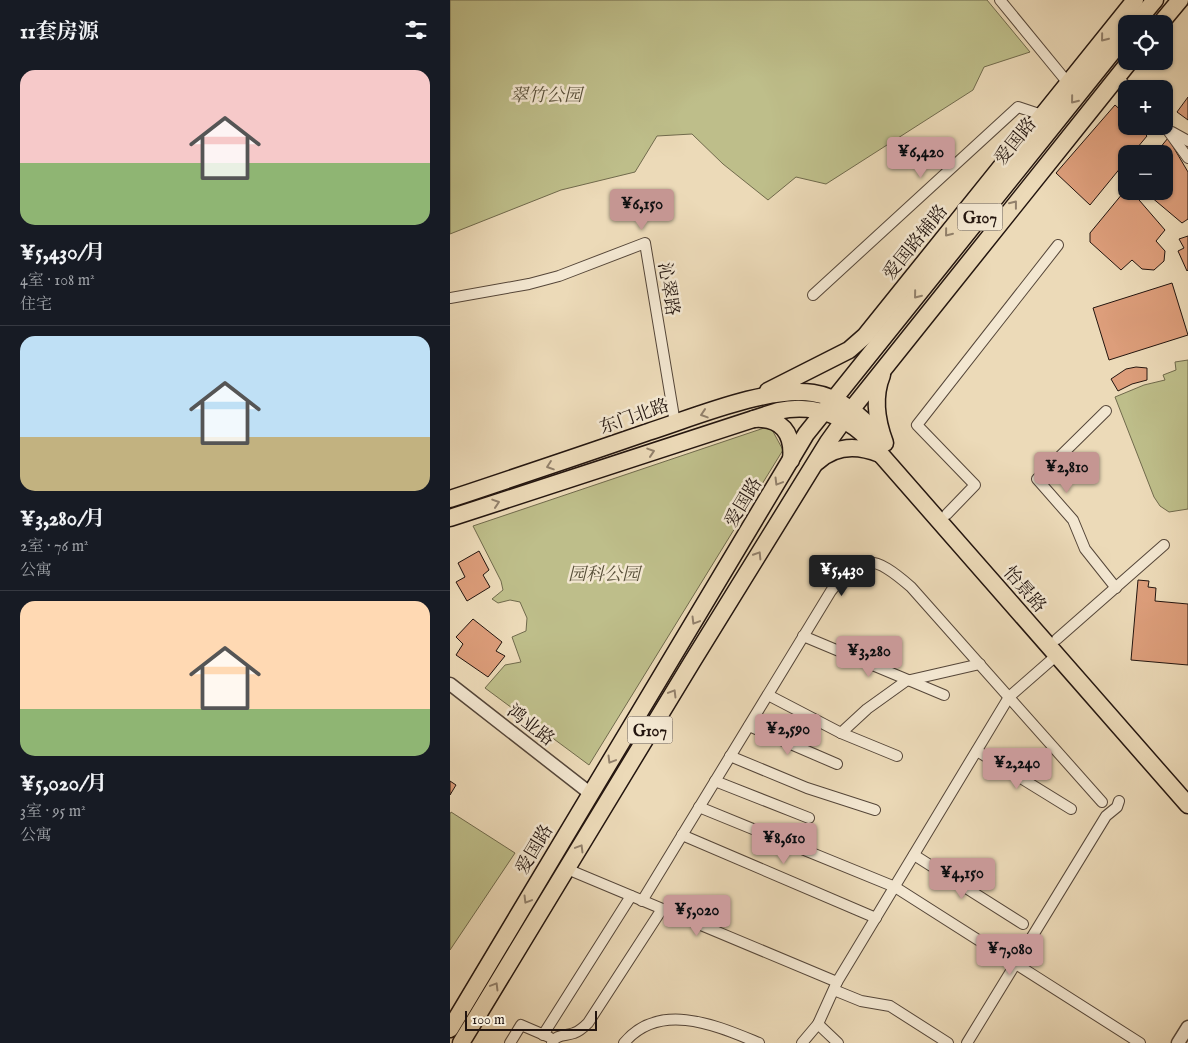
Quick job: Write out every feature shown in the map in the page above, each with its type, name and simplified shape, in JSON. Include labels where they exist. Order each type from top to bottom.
[{"type":"main road","points":[[1143,15],[1155,0]]},
{"type":"main road","points":[[1168,15],[1180,0]]},
{"type":"main road","name":"爱国路辅路","points":[[750,400],[840,355],[861,340],[1133,1]]},
{"type":"main road","name":"爱国路","points":[[451,1025],[791,460],[829,405],[1118,45]]},
{"type":"main road","name":"G107","points":[[461,1043],[814,465],[847,415],[1123,70]]},
{"type":"main road","points":[[814,465],[823,457],[843,448],[882,449],[877,400],[881,378],[887,366]]},
{"type":"main road","name":"东门北路","points":[[450,499],[750,400],[780,393],[804,392],[829,405]]},
{"type":"main road","points":[[450,518],[754,419],[791,408],[829,405]]},
{"type":"main road","name":"怡景路","points":[[829,405],[847,415],[863,419],[882,449],[1057,647],[1188,788]]},
{"type":"main road","points":[[754,419],[770,419],[785,428],[791,442],[791,460]]},
{"type":"main road","name":"怡景路","points":[[882,449],[948,514],[1188,805]]},
{"type":"street","points":[[1000,0],[1068,83]]},
{"type":"street","points":[[1117,77],[1120,80]]},
{"type":"street","points":[[813,295],[1018,107],[1042,115]]},
{"type":"street","points":[[1173,131],[1188,141]]},
{"type":"street","points":[[1172,135],[1188,158]]},
{"type":"street","name":"沁翠路","points":[[450,298],[530,284],[559,276],[645,243],[675,424]]},
{"type":"street","points":[[948,514],[976,485],[917,425],[1058,245]]},
{"type":"street","points":[[1106,410],[1037,479],[1073,520],[1085,549],[1116,588]]},
{"type":"street","points":[[802,1043],[818,1024],[836,986],[1009,697],[1116,588],[1164,545]]},
{"type":"street","points":[[642,901],[804,636],[844,575],[853,566],[868,563],[878,564],[891,571],[911,587],[1102,802]]},
{"type":"street","points":[[804,636],[944,695]]},
{"type":"street","points":[[841,733],[866,709],[906,680],[980,664]]},
{"type":"street","name":"鸿业路","points":[[450,684],[591,794]]},
{"type":"street","points":[[768,694],[841,733],[897,756]]},
{"type":"street","points":[[749,726],[837,764]]},
{"type":"street","points":[[977,751],[1071,809]]},
{"type":"street","points":[[730,756],[807,788],[875,810]]},
{"type":"street","points":[[715,781],[809,818]]},
{"type":"street","points":[[967,1043],[1106,816],[1117,807],[1119,801]]},
{"type":"street","points":[[699,807],[895,887],[1140,1043]]},
{"type":"street","points":[[682,835],[876,918]]},
{"type":"street","points":[[914,855],[1023,924]]},
{"type":"street","points":[[567,869],[836,986],[862,1001],[890,1006],[948,1043]]},
{"type":"street","points":[[543,1034],[631,896]]},
{"type":"street","points":[[510,1043],[521,1025],[543,1034],[552,1041],[579,1030],[588,1023],[662,909]]},
{"type":"street","points":[[624,1043],[634,1030],[647,1024],[667,1021],[696,1021],[714,1024],[759,1043]]},
{"type":"street","points":[[818,1024],[838,1043]]},
{"type":"street","points":[[1178,1043],[1188,1027]]},
{"type":"green space","name":"翠竹公园","points":[[450,0],[987,0],[1030,52],[984,67],[973,90],[826,184],[796,177],[768,200],[723,164],[692,134],[657,136],[635,172],[561,190],[450,234]]},
{"type":"green space","points":[[1188,360],[1188,509],[1169,512],[1160,506],[1154,497],[1115,397],[1144,385],[1165,380],[1163,375],[1176,370],[1175,362]]},
{"type":"green space","name":"园科公园","points":[[770,426],[783,450],[589,765],[485,688],[505,665],[521,662],[512,637],[526,631],[527,618],[520,602],[510,600],[498,603],[492,599],[503,590],[501,581],[473,526]]},
{"type":"green space","points":[[451,812],[515,853],[450,950],[450,814]]},
{"type":"building","points":[[1188,97],[1188,120],[1177,112]]},
{"type":"building","points":[[1115,105],[1118,108],[1118,135],[1147,136],[1140,145],[1118,145],[1118,171],[1090,205],[1056,173]]},
{"type":"building","points":[[1168,138],[1172,145],[1162,145]]},
{"type":"building","points":[[1173,146],[1188,172],[1188,219],[1182,223],[1155,200],[1173,200]]},
{"type":"building","points":[[1118,199],[1139,200],[1165,230],[1156,241],[1165,251],[1164,261],[1154,270],[1142,269],[1132,260],[1121,270],[1090,242],[1090,233]]},
{"type":"building","points":[[1188,236],[1187,271],[1178,251],[1184,248],[1179,239]]},
{"type":"building","points":[[1172,283],[1188,335],[1109,360],[1093,308]]},
{"type":"building","points":[[1136,367],[1147,368],[1147,380],[1132,384],[1118,391],[1111,379],[1126,369]]},
{"type":"building","points":[[479,551],[489,570],[483,575],[490,587],[467,601],[456,582],[465,577],[458,563]]},
{"type":"building","points":[[1138,580],[1149,581],[1148,587],[1156,588],[1155,601],[1188,604],[1188,665],[1131,660]]},
{"type":"building","points":[[473,619],[502,642],[496,651],[505,656],[488,677],[456,655],[463,644],[456,637]]},
{"type":"building","points":[[450,781],[456,785],[450,795]]}]
